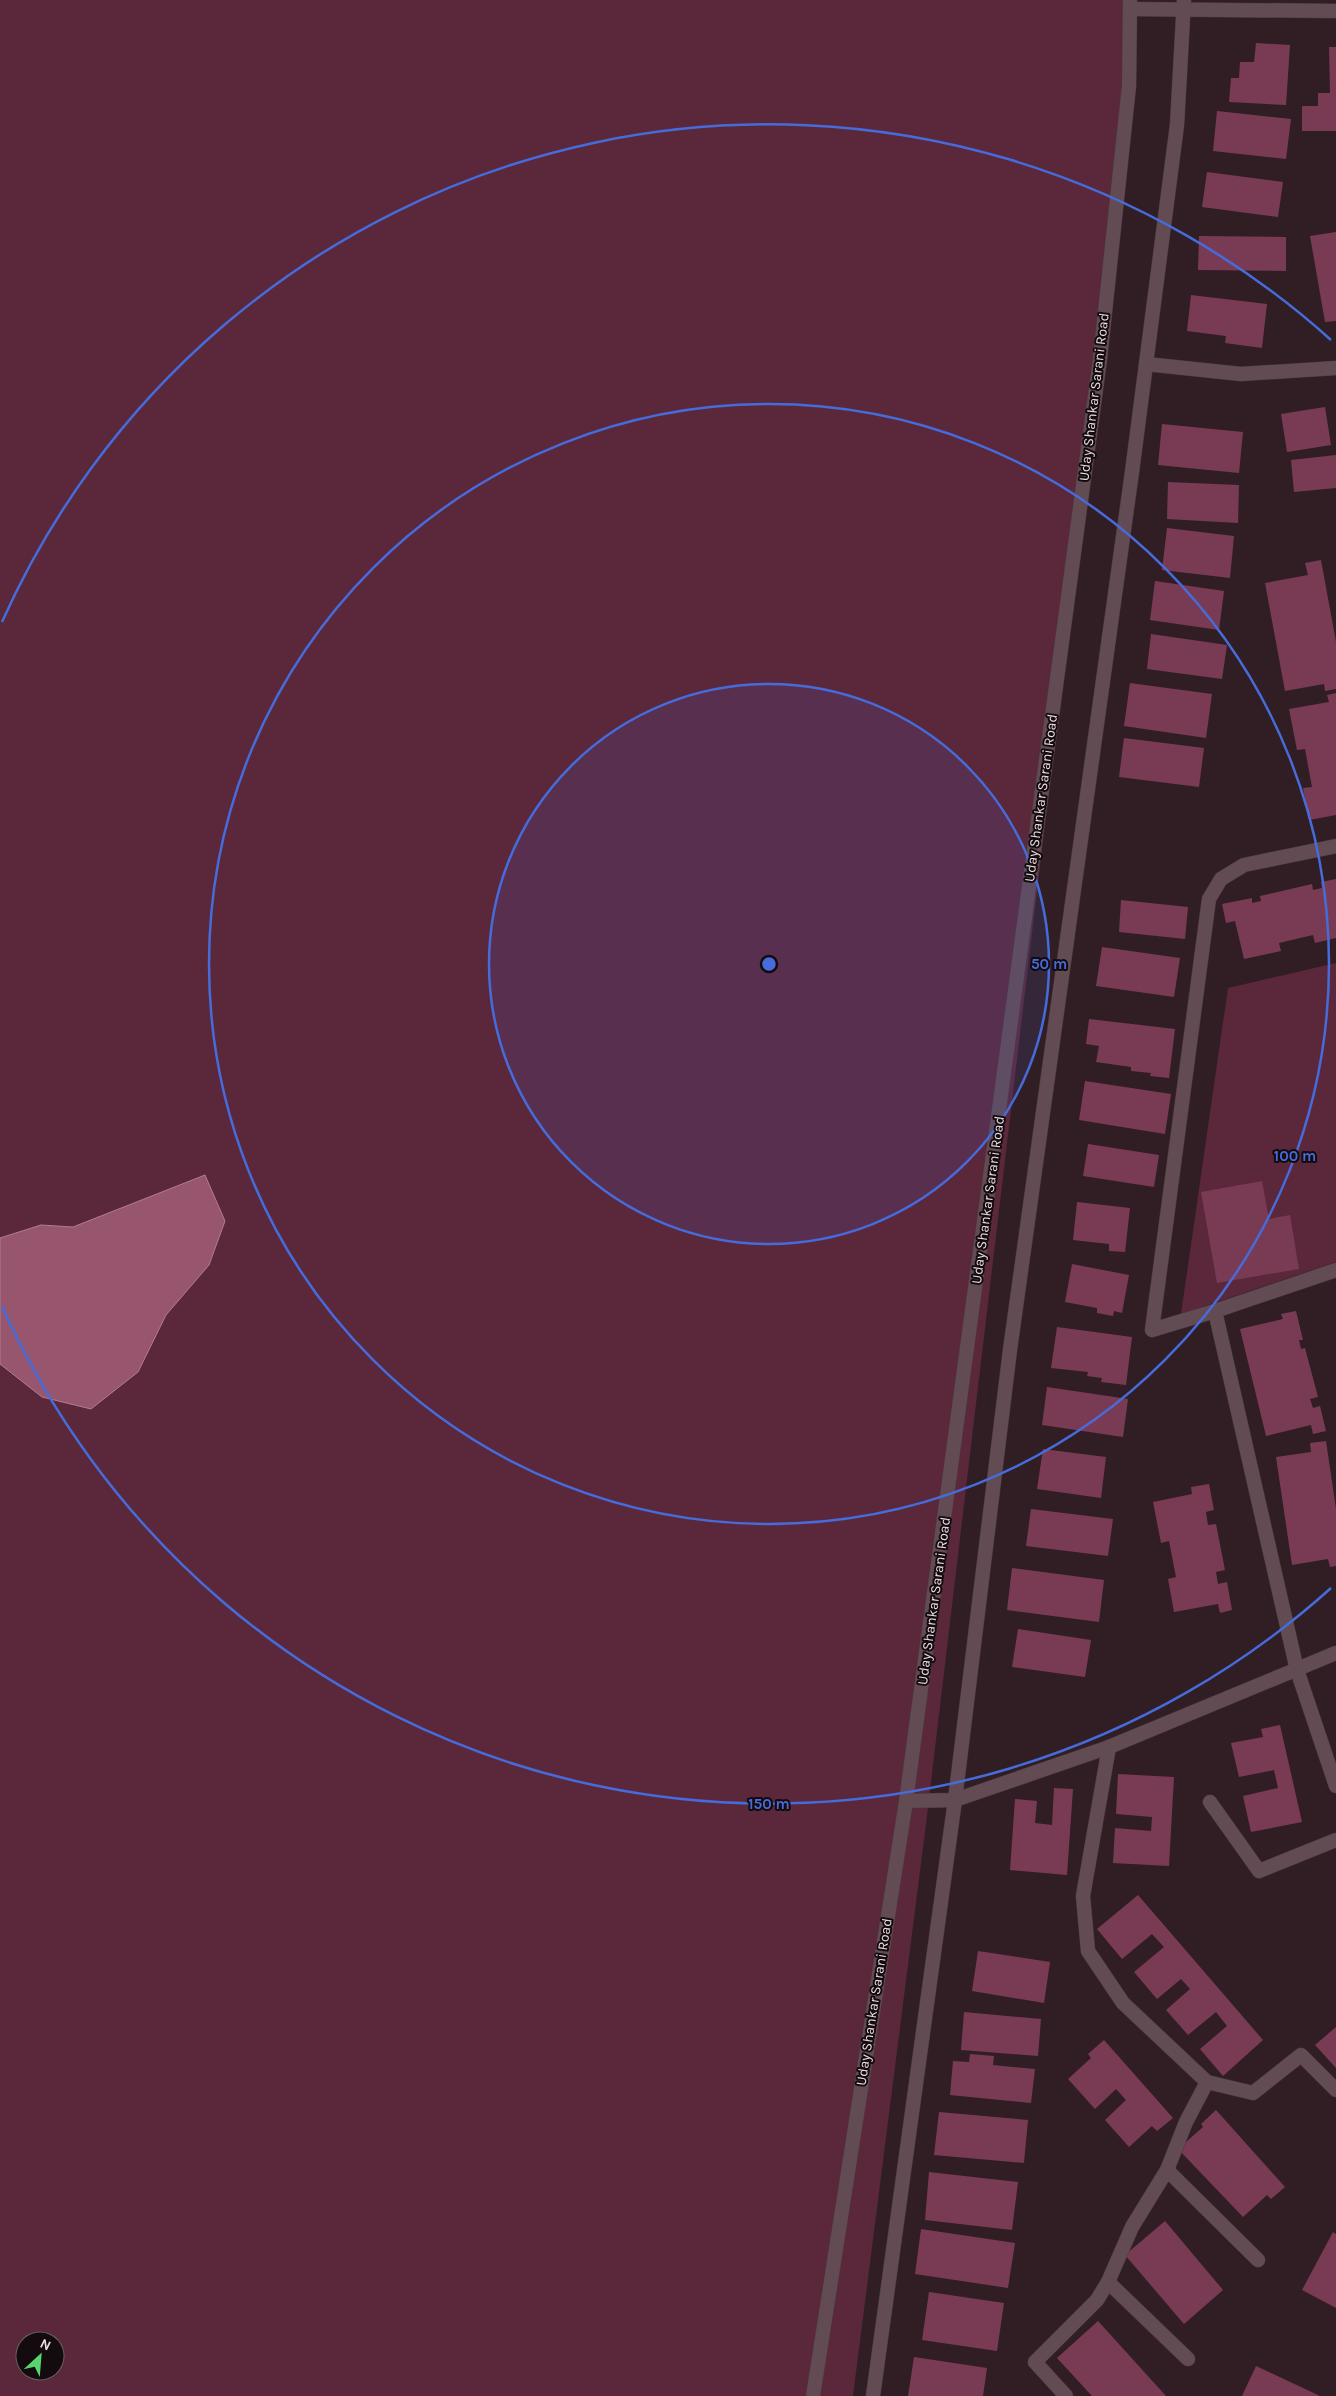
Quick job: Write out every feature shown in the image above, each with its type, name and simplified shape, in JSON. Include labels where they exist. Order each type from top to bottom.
[{"type":"street","points":[[1130,5],[1336,10]]},
{"type":"street","name":"Uday Shankar Sarani Road","points":[[813,2396],[906,1801],[1100,359],[1129,86],[1130,5]]},
{"type":"street","points":[[873,2396],[955,1800],[1010,1350],[1058,1014],[1146,364],[1177,124],[1184,5]]},
{"type":"street","points":[[1146,364],[1241,374],[1336,368]]},
{"type":"street","points":[[1336,846],[1244,865],[1221,879],[1209,899],[1152,1330],[1336,1270]]},
{"type":"street","points":[[1215,1311],[1297,1670],[1336,1786]]},
{"type":"street","points":[[906,1801],[955,1800],[1109,1747],[1336,1653]]},
{"type":"street","points":[[1109,1747],[1083,1896],[1088,1951],[1123,2003],[1207,2082],[1253,2093],[1301,2055],[1336,2090]]},
{"type":"street","points":[[1210,1802],[1259,1870],[1336,1840]]},
{"type":"street","points":[[1066,2396],[1035,2362],[1097,2300],[1108,2282],[1132,2227],[1167,2170],[1186,2122],[1207,2082]]},
{"type":"street","points":[[1167,2170],[1258,2260]]},
{"type":"street","points":[[1108,2282],[1188,2358]]},
{"type":"shaded area","points":[[0,0],[1129,0],[1132,93],[926,1824],[853,2396],[0,2396]]},
{"type":"shaded area","points":[[1336,963],[1336,1262],[1181,1314],[1228,988]]},
{"type":"shaded area","points":[[205,1175],[225,1221],[209,1265],[166,1315],[138,1372],[91,1409],[42,1397],[0,1364],[0,1238],[41,1225],[73,1227]]},
{"type":"building","points":[[1256,43],[1290,45],[1286,105],[1229,102],[1231,78],[1239,78],[1240,62],[1254,62]]},
{"type":"building","points":[[1329,47],[1336,47],[1336,131],[1302,131],[1302,106],[1318,106],[1318,93],[1330,93]]},
{"type":"building","points":[[1217,111],[1291,119],[1286,159],[1213,151]]},
{"type":"building","points":[[1207,172],[1283,182],[1278,217],[1202,207]]},
{"type":"building","points":[[1336,232],[1336,321],[1325,322],[1310,236]]},
{"type":"building","points":[[1199,236],[1286,237],[1286,271],[1198,270]]},
{"type":"building","points":[[1191,295],[1267,304],[1262,348],[1225,343],[1226,336],[1187,331]]},
{"type":"building","points":[[1325,407],[1331,445],[1287,452],[1281,414]]},
{"type":"building","points":[[1162,424],[1243,432],[1239,473],[1158,465]]},
{"type":"building","points":[[1336,455],[1336,488],[1294,492],[1291,460]]},
{"type":"building","points":[[1168,482],[1239,485],[1238,523],[1167,519]]},
{"type":"building","points":[[1167,528],[1234,536],[1230,578],[1162,570]]},
{"type":"building","points":[[1321,560],[1336,642],[1336,689],[1325,691],[1324,684],[1285,691],[1265,583],[1308,575],[1305,563]]},
{"type":"building","points":[[1155,581],[1224,591],[1219,630],[1150,620]]},
{"type":"building","points":[[1151,634],[1227,645],[1222,679],[1147,669]]},
{"type":"building","points":[[1130,683],[1212,694],[1206,738],[1124,726]]},
{"type":"building","points":[[1336,693],[1336,815],[1309,820],[1303,788],[1312,787],[1305,749],[1297,750],[1289,709],[1329,702],[1327,695]]},
{"type":"building","points":[[1124,738],[1204,748],[1199,787],[1119,777]]},
{"type":"building","points":[[1336,879],[1336,938],[1315,943],[1313,935],[1279,943],[1281,951],[1244,959],[1235,921],[1226,923],[1222,904],[1252,898],[1252,903],[1261,901],[1260,896],[1312,884],[1313,890],[1322,888],[1321,882]]},
{"type":"building","points":[[1121,900],[1188,907],[1185,939],[1119,932]]},
{"type":"building","points":[[1102,947],[1180,958],[1174,997],[1096,986]]},
{"type":"building","points":[[1089,1019],[1175,1029],[1169,1078],[1150,1076],[1151,1073],[1131,1071],[1131,1067],[1096,1062],[1099,1046],[1086,1044]]},
{"type":"building","points":[[1085,1081],[1171,1094],[1165,1134],[1079,1120]]},
{"type":"building","points":[[1088,1144],[1159,1155],[1154,1187],[1083,1176]]},
{"type":"building","points":[[1262,1181],[1269,1219],[1290,1215],[1299,1269],[1217,1283],[1201,1192]]},
{"type":"building","points":[[1077,1202],[1130,1208],[1125,1252],[1109,1251],[1109,1244],[1073,1240]]},
{"type":"building","points":[[1072,1264],[1129,1275],[1122,1313],[1114,1311],[1113,1316],[1097,1313],[1097,1308],[1065,1302]]},
{"type":"building","points":[[1296,1311],[1303,1340],[1299,1340],[1301,1349],[1305,1348],[1318,1397],[1310,1399],[1313,1408],[1320,1406],[1326,1431],[1313,1434],[1311,1425],[1266,1436],[1240,1329],[1283,1319],[1281,1314]]},
{"type":"building","points":[[1057,1327],[1132,1337],[1126,1385],[1101,1382],[1102,1378],[1087,1376],[1088,1372],[1051,1368]]},
{"type":"building","points":[[1047,1387],[1128,1399],[1123,1437],[1042,1425]]},
{"type":"building","points":[[1326,1441],[1336,1509],[1336,1566],[1330,1567],[1328,1559],[1292,1565],[1276,1457],[1311,1452],[1310,1443]]},
{"type":"building","points":[[1043,1449],[1106,1457],[1101,1498],[1037,1489]]},
{"type":"building","points":[[1209,1484],[1214,1510],[1206,1512],[1208,1525],[1216,1524],[1225,1570],[1216,1572],[1218,1584],[1227,1582],[1232,1610],[1220,1613],[1218,1604],[1174,1612],[1168,1579],[1176,1577],[1169,1541],[1161,1543],[1153,1502],[1192,1494],[1191,1487]]},
{"type":"building","points":[[1031,1509],[1113,1519],[1108,1556],[1026,1546]]},
{"type":"building","points":[[1012,1568],[1104,1580],[1099,1622],[1007,1610]]},
{"type":"building","points":[[1018,1629],[1091,1640],[1085,1677],[1012,1667]]},
{"type":"building","points":[[1280,1725],[1302,1822],[1251,1832],[1243,1796],[1278,1788],[1274,1770],[1239,1777],[1231,1743],[1263,1737],[1261,1729]]},
{"type":"building","points":[[1118,1774],[1174,1777],[1169,1866],[1113,1863],[1115,1828],[1151,1831],[1152,1817],[1116,1814]]},
{"type":"building","points":[[1054,1788],[1073,1789],[1067,1875],[1010,1870],[1015,1799],[1037,1801],[1035,1823],[1052,1825]]},
{"type":"building","points":[[1138,1895],[1263,2040],[1223,2076],[1200,2049],[1227,2026],[1216,2012],[1188,2035],[1166,2010],[1190,1989],[1181,1979],[1157,1999],[1134,1972],[1164,1947],[1152,1934],[1122,1959],[1097,1929]]},
{"type":"building","points":[[978,1951],[1050,1962],[1044,2003],[972,1991]]},
{"type":"building","points":[[964,2012],[1041,2019],[1038,2056],[961,2050]]},
{"type":"building","points":[[1336,2027],[1336,2068],[1315,2045]]},
{"type":"building","points":[[1104,2040],[1173,2118],[1157,2131],[1152,2126],[1129,2147],[1105,2120],[1126,2100],[1116,2089],[1095,2109],[1068,2079],[1091,2058],[1088,2054]]},
{"type":"building","points":[[970,2054],[994,2056],[993,2065],[1035,2069],[1031,2103],[950,2095],[953,2061],[969,2062]]},
{"type":"building","points":[[1216,2110],[1285,2187],[1271,2199],[1267,2195],[1243,2217],[1178,2149],[1203,2127],[1201,2124]]},
{"type":"building","points":[[939,2112],[1028,2120],[1024,2163],[934,2155]]},
{"type":"building","points":[[929,2172],[1018,2182],[1012,2230],[925,2220]]},
{"type":"building","points":[[1165,2221],[1223,2290],[1184,2324],[1125,2255]]},
{"type":"building","points":[[921,2229],[1015,2243],[1008,2288],[915,2274]]},
{"type":"building","points":[[1333,2232],[1336,2234],[1336,2308],[1302,2290]]},
{"type":"building","points":[[929,2292],[1004,2303],[997,2351],[922,2340]]},
{"type":"building","points":[[1098,2321],[1166,2396],[1092,2396],[1057,2358]]},
{"type":"building","points":[[914,2357],[987,2368],[983,2396],[908,2396]]},
{"type":"building","points":[[1256,2366],[1320,2396],[1242,2396]]}]
